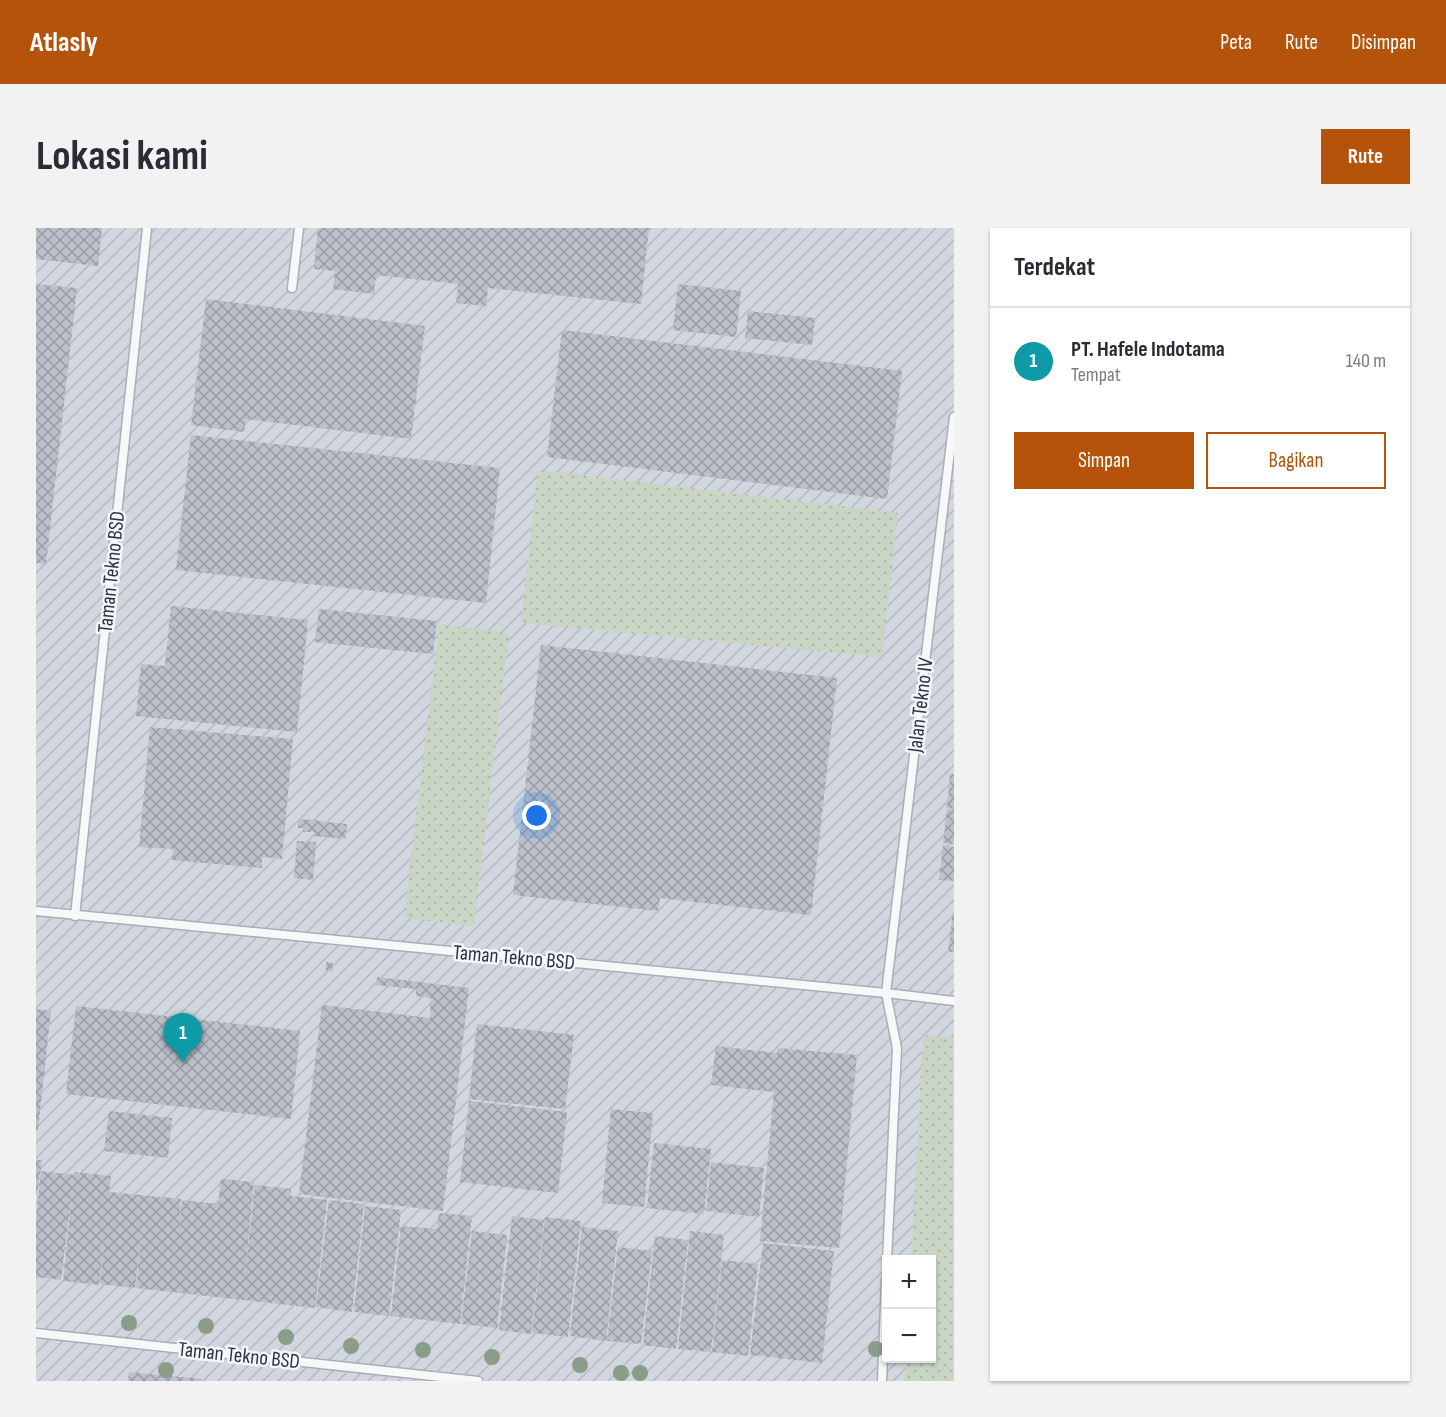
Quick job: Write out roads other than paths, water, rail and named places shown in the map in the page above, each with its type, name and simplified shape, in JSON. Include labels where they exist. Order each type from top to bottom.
[{"type":"lane","name":"Taman Tekno BSD","points":[[75,916],[147,228]]},
{"type":"lane","points":[[292,288],[299,228]]},
{"type":"lane","name":"Jalan Tekno IV","points":[[887,1255],[897,1048],[886,993],[954,417]]},
{"type":"lane","name":"Taman Tekno BSD","points":[[36,911],[954,1001]]},
{"type":"lane","points":[[882,1381],[885,1309]]},
{"type":"lane","name":"Taman Tekno BSD","points":[[36,1333],[478,1381]]},
{"type":"place","name":"PT. Hafele Indotama","points":[[183,1063]]}]
